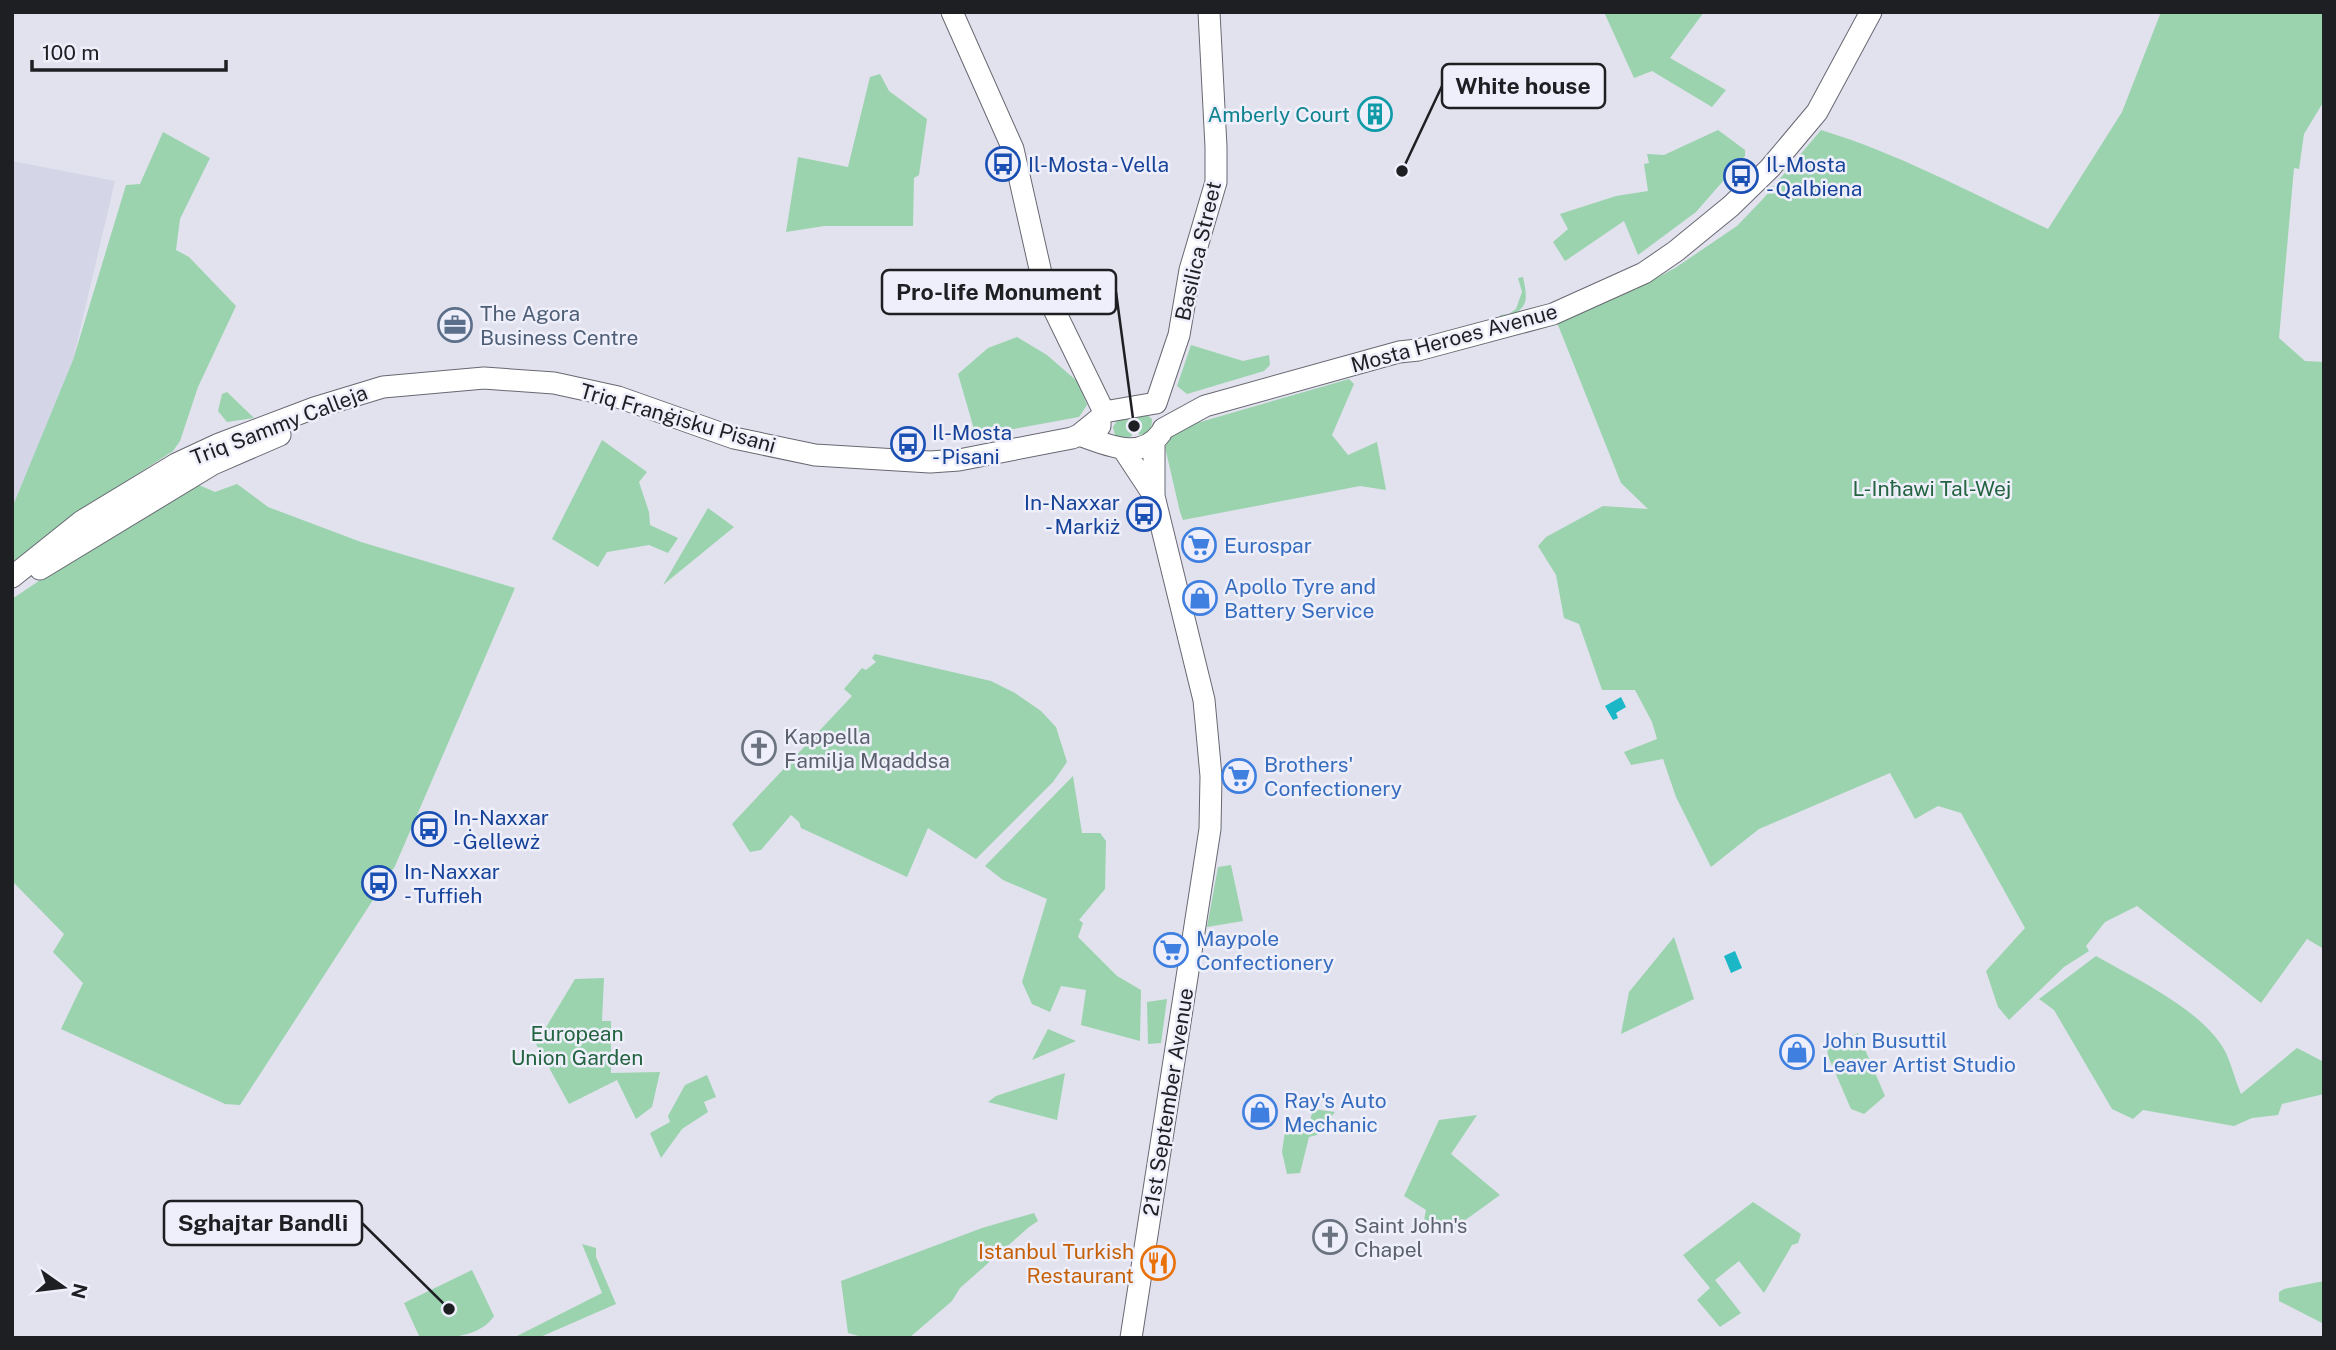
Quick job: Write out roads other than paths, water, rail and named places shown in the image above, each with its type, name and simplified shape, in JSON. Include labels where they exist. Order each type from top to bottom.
[{"type":"street","name":"21st September Avenue","points":[[952,12],[1013,149],[1045,291],[1102,415],[1101,434],[1115,447],[1153,496]]},
{"type":"street","name":"Basilica Street","points":[[1158,405],[1179,335],[1190,270],[1216,182],[1209,12]]},
{"type":"street","name":"Mosta Heroes Avenue","points":[[1102,415],[1158,405],[1205,406],[1399,352],[1418,350],[1553,314],[1644,273],[1731,206],[1770,168],[1817,112],[1871,12]]},
{"type":"street","name":"Triq Franġisku Pisani","points":[[484,378],[554,383],[618,397],[734,439],[814,456],[930,462],[959,460],[1079,435],[1102,415]]},
{"type":"street","name":"Triq Sammy Calleja","points":[[12,577],[82,521],[176,464],[207,450],[314,408],[383,387],[484,378]]},
{"type":"street","name":"Triq Sammy Calleja","points":[[12,586],[213,464],[316,420],[387,397],[413,384]]},
{"type":"street","name":"21st September Avenue","points":[[1131,1338],[1210,829],[1211,776],[1204,699],[1153,496],[1163,411],[1158,405]]},
{"type":"street","name":"Mosta Heroes Avenue","points":[[1115,447],[1140,448],[1205,406]]},
{"type":"street","name":"Triq Franġisku Pisani","points":[[1079,435],[1115,447]]},
{"type":"water","points":[[1621,697],[1626,707],[1616,713],[1618,718],[1613,720],[1605,706]]},
{"type":"water","points":[[1735,951],[1742,968],[1731,973],[1724,956]]},
{"type":"place","name":"Amberly Court","points":[[1375,114]]},
{"type":"place","name":"Il-Mosta - Vella","points":[[1003,164]]},
{"type":"place","name":"White house","points":[[1402,171]]},
{"type":"place","name":"Il-Mosta - Qalbiena","points":[[1741,176]]},
{"type":"place","name":"The Agora Business Centre","points":[[455,325]]},
{"type":"place","name":"Pro-life Monument","points":[[1134,426]]},
{"type":"place","name":"Il-Mosta - Pisani","points":[[908,444]]},
{"type":"place","name":"In-Naxxar - Markiż","points":[[1144,514]]},
{"type":"place","name":"Eurospar","points":[[1199,545]]},
{"type":"place","name":"Apollo Tyre and Battery Service","points":[[1200,598]]},
{"type":"place","name":"Kappella Familja Mqaddsa","points":[[759,748]]},
{"type":"place","name":"Brothers' Confectionery","points":[[1239,776]]},
{"type":"place","name":"In-Naxxar - Ġellewż","points":[[429,829]]},
{"type":"place","name":"In-Naxxar - Tuffieh","points":[[379,883]]},
{"type":"place","name":"Maypole Confectionery","points":[[1171,950]]},
{"type":"place","name":"John Busuttil Leaver Artist Studio","points":[[1797,1052]]},
{"type":"place","name":"Ray's Auto Mechanic","points":[[1260,1112]]},
{"type":"place","name":"Saint John's Chapel","points":[[1330,1237]]},
{"type":"place","name":"Istanbul Turkish Restaurant","points":[[1158,1263]]},
{"type":"place","name":"Sghajtar Bandli","points":[[449,1309]]},
{"type":"park label","name":"L-Inħawi Tal-Wej","points":[[1932,488]]},
{"type":"park label","name":"European Union Garden","points":[[577,1045]]}]
